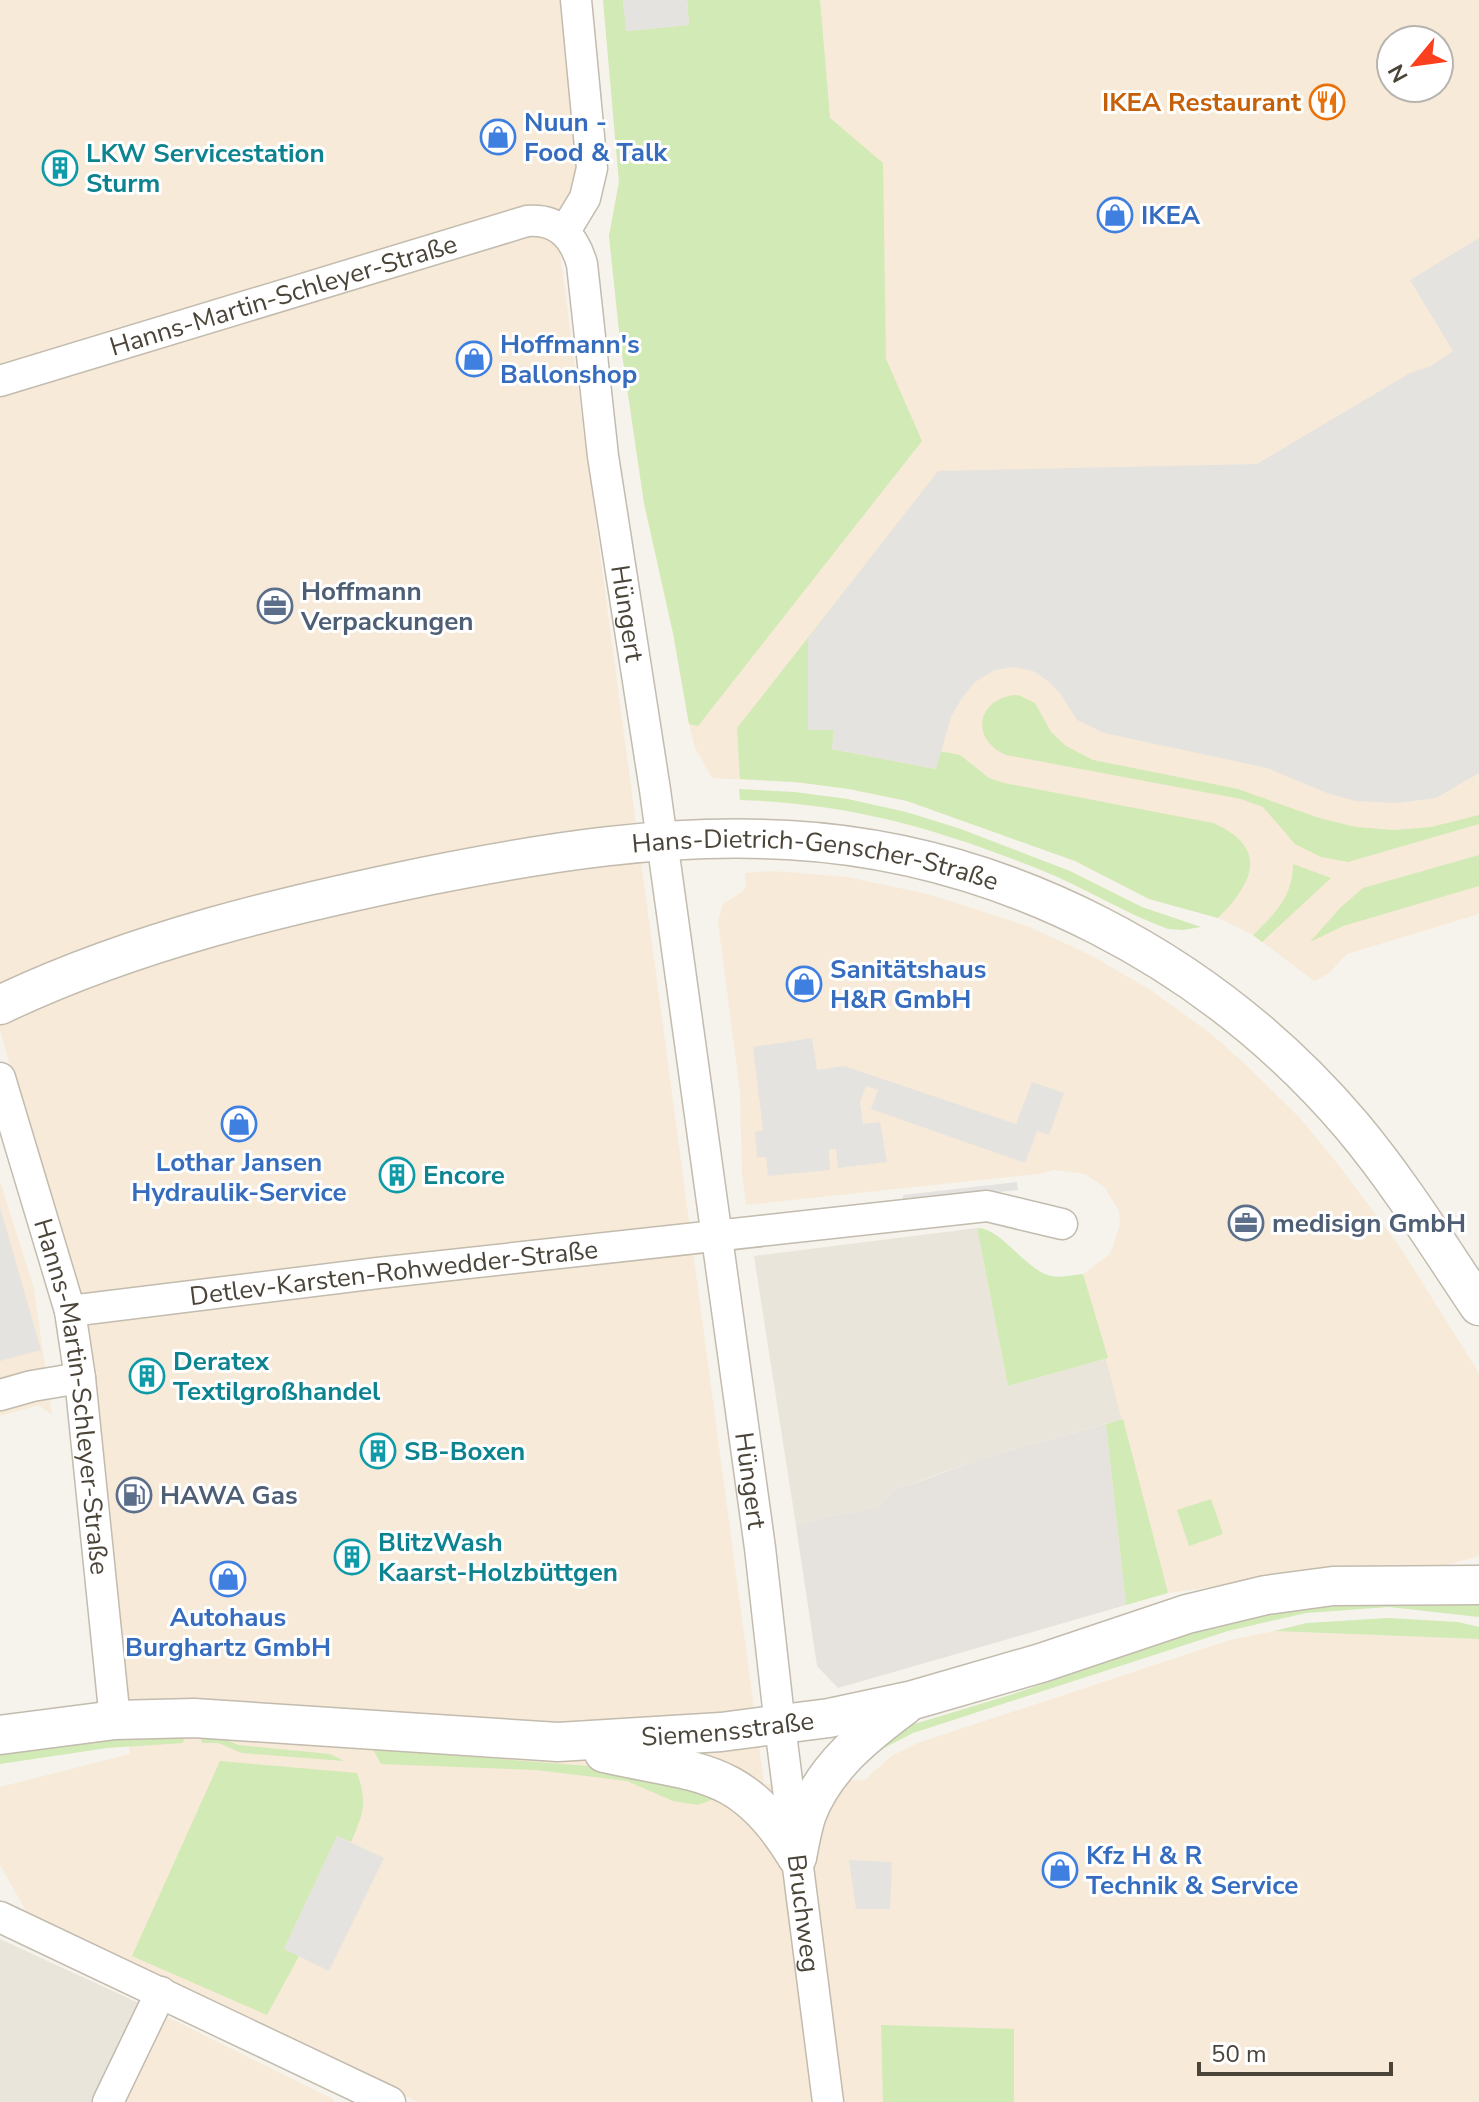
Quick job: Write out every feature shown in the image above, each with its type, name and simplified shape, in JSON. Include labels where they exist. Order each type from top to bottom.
[{"type":"street","points":[[565,231],[585,198],[592,168],[576,0]]},
{"type":"street","name":"Hanns-Martin-Schleyer-Straße","points":[[0,381],[527,221],[548,222],[565,231]]},
{"type":"street","name":"Hüngert","points":[[565,231],[576,246],[582,264],[603,456],[662,841],[758,1532],[780,1726]]},
{"type":"street","name":"Hans-Dietrich-Genscher-Straße","points":[[0,1005],[52,980],[261,913],[502,861],[581,849],[722,839],[844,845],[907,856],[976,875],[1040,898],[1156,957],[1212,995],[1310,1080],[1353,1127],[1400,1188],[1479,1306]]},
{"type":"street","name":"Hanns-Martin-Schleyer-Straße","points":[[0,1078],[70,1311],[80,1378],[115,1720]]},
{"type":"street","points":[[716,1237],[987,1206],[1062,1224]]},
{"type":"street","name":"Detlev-Karsten-Rohwedder-Straße","points":[[70,1311],[360,1275],[716,1237]]},
{"type":"street","points":[[0,1395],[80,1378]]},
{"type":"street","name":"Siemensstraße","points":[[1439,1584],[1479,1574]]},
{"type":"street","name":"Siemensstraße","points":[[0,1735],[115,1720],[227,1719],[558,1742],[638,1739],[780,1726],[913,1700],[1041,1663],[1187,1614],[1266,1595],[1333,1586],[1479,1585]]},
{"type":"street","points":[[797,1857],[807,1814],[823,1783],[842,1758],[870,1731],[913,1700]]},
{"type":"street","name":"Bruchweg","points":[[780,1726],[828,2102]]},
{"type":"street","points":[[558,1742],[702,1773],[735,1786],[758,1804],[778,1826],[797,1857]]},
{"type":"street","points":[[0,1917],[390,2102]]},
{"type":"street","points":[[108,2102],[161,1992]]},
{"type":"shaded area","points":[[0,0],[561,0],[576,165],[559,246],[764,1784],[865,1780],[891,1756],[918,1743],[1230,1640],[1274,1631],[1479,1639],[1479,2102],[418,2102],[30,1918],[0,1865],[0,1787],[130,1754],[80,1307],[0,1031]]},
{"type":"shaded area","points":[[603,0],[1479,0],[1479,914],[1347,954],[1329,973],[1314,981],[1253,935],[1218,918],[1149,899],[1075,861],[964,820],[907,801],[849,789],[795,782],[712,778],[695,748],[689,724],[673,633],[644,503],[620,340],[609,236],[619,182]]},
{"type":"shaded area","points":[[623,0],[687,0],[689,25],[626,31]]},
{"type":"shaded area","points":[[1479,238],[1479,773],[1436,798],[1398,803],[1355,801],[1267,768],[1104,733],[1077,720],[1060,693],[1048,681],[1033,671],[1014,667],[995,670],[975,682],[962,698],[951,717],[936,769],[832,749],[834,730],[808,730],[808,638],[938,471],[1257,464],[1410,373],[1431,366],[1453,351],[1410,280]]},
{"type":"shaded area","points":[[772,871],[847,877],[928,894],[1030,927],[1092,956],[1149,989],[1210,1033],[1246,1065],[1300,1118],[1340,1167],[1400,1247],[1479,1373],[1479,1556],[1435,1568],[1262,1580],[1168,1593],[1083,1274],[1110,1254],[1120,1225],[1119,1211],[1105,1188],[1085,1174],[1055,1170],[746,1205],[740,1092],[718,922],[723,904],[746,886],[745,873]]},
{"type":"shaded area","points":[[812,1038],[817,1070],[844,1066],[1016,1124],[1032,1082],[1064,1093],[1049,1135],[1037,1131],[1025,1163],[871,1109],[878,1090],[866,1086],[860,1102],[863,1124],[880,1122],[887,1162],[838,1168],[836,1149],[829,1149],[830,1170],[768,1176],[766,1157],[757,1157],[755,1132],[763,1130],[753,1047]]},
{"type":"shaded area","points":[[0,1181],[34,1289],[52,1415],[39,1405],[0,1416]]},
{"type":"shaded area","points":[[1017,1182],[1018,1190],[903,1202],[903,1195]]},
{"type":"shaded area","points":[[0,1207],[41,1350],[0,1361]]},
{"type":"shaded area","points":[[977,1228],[1008,1386],[1108,1358],[1123,1419],[980,1459],[894,1490],[877,1508],[796,1526],[754,1256]]},
{"type":"shaded area","points":[[1106,1424],[1126,1605],[838,1688],[817,1666],[796,1526],[877,1508],[894,1490],[980,1459]]},
{"type":"shaded area","points":[[337,1836],[384,1858],[329,1971],[284,1949]]},
{"type":"shaded area","points":[[849,1860],[892,1862],[890,1909],[856,1909]]},
{"type":"shaded area","points":[[0,1939],[143,2005],[96,2102],[0,2102]]},
{"type":"shaded area","points":[[143,2005],[333,2099],[334,2102],[96,2102]]},
{"type":"green space","points":[[603,0],[623,0],[627,31],[689,25],[687,0],[820,0],[830,118],[883,163],[886,359],[922,441],[698,726],[689,724],[673,633],[644,503],[620,340],[609,236],[619,182]]},
{"type":"green space","points":[[917,499],[834,730],[832,749],[935,769],[939,751],[960,755],[989,778],[1004,783],[1213,823],[1243,843],[1250,867],[1240,892],[1218,918],[1149,899],[1075,861],[907,801],[849,789],[740,779],[737,728]]},
{"type":"green space","points":[[1018,695],[1035,703],[1051,732],[1066,746],[1093,760],[1238,789],[1319,818],[1356,827],[1394,830],[1431,827],[1479,815],[1479,824],[1348,862],[1321,857],[1295,844],[1263,807],[1241,799],[1006,755],[986,739],[983,719],[994,703],[1004,697]]},
{"type":"green space","points":[[739,789],[848,799],[906,812],[958,828],[1070,871],[1142,907],[1201,927],[1168,929],[1041,870],[930,831],[819,806],[740,800]]},
{"type":"green space","points":[[1479,855],[1479,886],[1343,926],[1310,942],[1363,888]]},
{"type":"green space","points":[[1293,864],[1331,878],[1262,942],[1253,935],[1286,895]]},
{"type":"green space","points":[[977,1228],[995,1235],[1041,1272],[1055,1277],[1083,1274],[1108,1358],[1008,1386]]},
{"type":"green space","points":[[1123,1419],[1168,1593],[1126,1605],[1106,1424]]},
{"type":"green space","points":[[1211,1499],[1223,1534],[1189,1546],[1177,1510]]},
{"type":"green space","points":[[1479,1602],[1479,1617],[1389,1607],[1306,1613],[1228,1631],[913,1733],[884,1748],[865,1763],[858,1760],[880,1741],[911,1725],[1226,1622],[1301,1605]]},
{"type":"green space","points":[[1388,1618],[1458,1622],[1479,1627],[1479,1639],[1274,1631],[1307,1623]]},
{"type":"green space","points":[[185,1735],[183,1743],[107,1748],[0,1764],[0,1755],[103,1738]]},
{"type":"green space","points":[[200,1735],[217,1735],[238,1745],[330,1754],[344,1761],[242,1753],[218,1743],[202,1743]]},
{"type":"green space","points":[[373,1749],[638,1770],[724,1795],[698,1805],[673,1801],[627,1781],[536,1770],[381,1764]]},
{"type":"green space","points":[[220,1761],[357,1773],[362,1792],[361,1816],[351,1842],[337,1836],[284,1949],[299,1956],[267,2015],[132,1956]]},
{"type":"green space","points":[[881,2025],[1014,2029],[1014,2102],[883,2102]]},
{"type":"place","name":"IKEA Restaurant","points":[[1327,102]]},
{"type":"place","name":"Nuun - Food & Talk","points":[[498,137]]},
{"type":"place","name":"LKW Servicestation Sturm","points":[[60,168]]},
{"type":"place","name":"IKEA","points":[[1115,215]]},
{"type":"place","name":"Hoffmann's Ballonshop","points":[[474,359]]},
{"type":"place","name":"Hoffmann Verpackungen","points":[[275,606]]},
{"type":"place","name":"Sanitätshaus H&R GmbH","points":[[804,984]]},
{"type":"place","name":"Lothar Jansen Hydraulik-Service","points":[[239,1124]]},
{"type":"place","name":"Encore","points":[[397,1175]]},
{"type":"place","name":"medisign GmbH","points":[[1246,1223]]},
{"type":"place","name":"Deratex Textilgroßhandel","points":[[147,1376]]},
{"type":"place","name":"SB-Boxen","points":[[378,1451]]},
{"type":"place","name":"HAWA Gas","points":[[134,1495]]},
{"type":"place","name":"BlitzWash Kaarst-Holzbüttgen","points":[[352,1557]]},
{"type":"place","name":"Autohaus Burghartz GmbH","points":[[228,1579]]},
{"type":"place","name":"Kfz H & R Technik & Service","points":[[1060,1870]]}]
